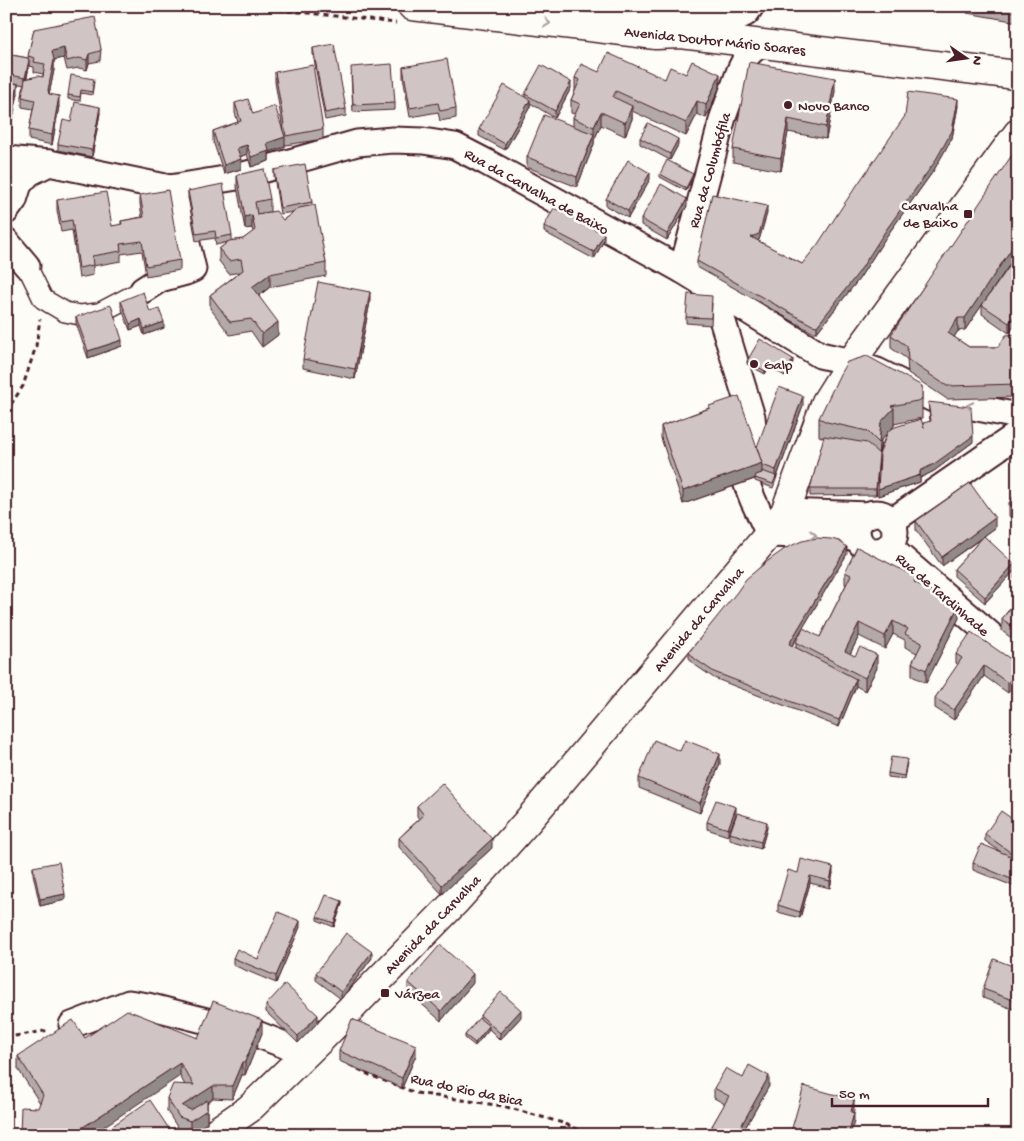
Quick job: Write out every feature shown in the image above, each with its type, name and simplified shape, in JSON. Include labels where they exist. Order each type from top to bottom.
[{"type":"street","name":"Avenida Doutor Mário Soares","points":[[412,6],[656,35],[681,34],[757,21],[1018,76]]},
{"type":"street","name":"Avenida Doutor Mário Soares","points":[[605,6],[679,15],[723,23],[757,21],[1018,58]]},
{"type":"street","name":"Rua da Columbófila","points":[[682,270],[723,117],[740,70],[748,54],[756,46],[757,21]]},
{"type":"street","points":[[656,35],[680,43],[728,48],[735,51],[741,57],[740,70]]},
{"type":"street","name":"Avenida da Carvalha","points":[[211,1135],[249,1109],[456,901],[526,824],[769,534],[784,512],[826,402],[851,362],[1018,133]]},
{"type":"street","name":"Rua da Carvalha de Baixo","points":[[6,159],[49,163],[170,188],[237,177],[357,143],[393,140],[431,142],[455,146],[682,270],[820,355],[851,362],[877,371],[933,398],[1018,416]]},
{"type":"street","points":[[6,212],[14,200],[19,184],[29,173],[49,163]]},
{"type":"street","points":[[6,241],[27,266],[43,299],[65,312],[80,315],[99,313],[160,279],[186,272],[193,268],[179,210],[170,188]]},
{"type":"street","points":[[704,284],[722,319],[752,417],[754,438],[746,482],[752,500],[769,534],[858,537]]},
{"type":"street","points":[[892,521],[1018,434]]},
{"type":"street","points":[[784,512],[869,515]]},
{"type":"street","points":[[875,513],[888,516],[892,521],[895,526],[895,537],[889,546],[883,550],[870,551],[860,543],[857,530],[863,518],[875,513]]},
{"type":"street","name":"Rua de Tardinhade","points":[[889,546],[994,638],[1018,664]]},
{"type":"street","points":[[72,1025],[129,1004],[148,1006],[312,1046]]},
{"type":"path","points":[[6,412],[23,386],[36,346],[43,299]]},
{"type":"path","points":[[6,1036],[72,1025]]},
{"type":"path","name":"Rua do Rio da Bica","points":[[312,1046],[372,1076],[416,1092],[503,1106],[564,1123],[591,1135]]},
{"type":"building","points":[[1002,6],[1018,6],[1018,9]]},
{"type":"building","points":[[95,17],[100,51],[89,54],[87,60],[79,58],[67,61],[64,48],[52,51],[54,60],[48,90],[49,94],[59,96],[52,135],[29,130],[35,100],[22,97],[25,79],[38,76],[43,77],[45,64],[34,62],[35,58],[28,56],[34,29]]},
{"type":"building","points":[[334,44],[346,109],[325,113],[313,48]]},
{"type":"building","points":[[608,53],[665,79],[670,67],[686,74],[692,61],[720,74],[706,105],[697,101],[686,123],[616,91],[613,97],[632,106],[625,123],[601,112],[594,127],[573,118],[580,104],[571,100],[580,80],[575,78],[581,64],[599,72]]},
{"type":"building","points":[[6,54],[28,58],[25,78],[6,74]]},
{"type":"building","points":[[447,59],[456,108],[440,111],[438,103],[410,108],[403,67]]},
{"type":"building","points":[[749,62],[835,78],[826,127],[788,119],[781,158],[733,149]]},
{"type":"building","points":[[392,64],[395,103],[353,105],[351,67]]},
{"type":"building","points":[[313,65],[323,129],[286,136],[275,72]]},
{"type":"building","points":[[541,65],[571,82],[555,111],[525,94]]},
{"type":"building","points":[[71,75],[94,79],[92,92],[81,90],[80,97],[68,95]]},
{"type":"building","points":[[6,81],[18,84],[9,128],[6,128]]},
{"type":"building","points":[[504,85],[530,100],[505,144],[479,129]]},
{"type":"building","points":[[908,92],[958,99],[952,131],[934,163],[886,230],[859,272],[817,326],[812,325],[697,261],[712,194],[767,206],[759,234],[751,237],[802,264],[818,244],[905,116]]},
{"type":"building","points":[[248,99],[253,114],[275,106],[285,137],[267,143],[269,151],[251,157],[247,145],[237,148],[241,159],[224,165],[213,131],[241,121],[235,103]]},
{"type":"building","points":[[75,102],[100,107],[92,150],[58,144],[63,120],[71,122]]},
{"type":"building","points":[[544,115],[594,134],[577,177],[527,157]]},
{"type":"building","points":[[648,123],[678,139],[670,154],[640,138]]},
{"type":"building","points":[[1016,149],[1018,150],[1018,239],[965,318],[958,318],[948,333],[969,347],[998,347],[1006,335],[1018,334],[1018,384],[947,386],[908,360],[907,346],[891,335]]},
{"type":"building","points":[[628,160],[650,173],[628,211],[606,199]]},
{"type":"building","points":[[667,160],[693,174],[686,188],[660,174]]},
{"type":"building","points":[[305,164],[312,202],[280,208],[274,170]]},
{"type":"building","points":[[264,169],[270,199],[255,202],[257,214],[276,211],[283,220],[299,208],[315,205],[326,263],[270,274],[252,287],[278,322],[262,334],[251,319],[230,322],[210,295],[243,270],[241,259],[229,261],[219,249],[229,241],[243,239],[255,230],[252,215],[245,217],[237,175]]},
{"type":"building","points":[[223,184],[232,235],[216,238],[215,231],[196,234],[188,191]]},
{"type":"building","points":[[661,184],[687,199],[667,234],[641,219]]},
{"type":"building","points":[[168,190],[180,260],[146,266],[142,241],[120,244],[121,251],[92,256],[93,265],[79,268],[72,220],[61,222],[57,200],[106,192],[112,226],[122,224],[121,221],[144,217],[140,195]]},
{"type":"building","points":[[554,208],[604,234],[594,252],[544,226]]},
{"type":"building","points":[[1018,254],[1018,311],[1009,323],[982,305]]},
{"type":"building","points":[[318,282],[370,292],[355,369],[303,359]]},
{"type":"building","points":[[143,292],[150,312],[159,309],[164,322],[144,329],[141,319],[130,324],[121,301]]},
{"type":"building","points":[[688,294],[712,296],[711,318],[686,317]]},
{"type":"building","points":[[111,305],[122,340],[88,351],[76,317]]},
{"type":"building","points":[[760,339],[793,359],[785,373],[769,364],[765,371],[747,361]]},
{"type":"building","points":[[867,356],[922,386],[922,400],[891,406],[894,408],[881,422],[879,443],[867,431],[827,422],[819,418],[847,362]]},
{"type":"building","points":[[779,387],[803,396],[776,470],[762,465],[757,447]]},
{"type":"building","points":[[739,396],[762,463],[683,491],[661,426]]},
{"type":"building","points":[[928,402],[971,407],[973,436],[934,464],[920,471],[920,475],[878,489],[879,454],[888,431],[921,419],[924,428],[923,423],[931,421]]},
{"type":"building","points":[[824,436],[867,443],[879,454],[876,489],[810,489]]},
{"type":"building","points":[[762,471],[776,476],[773,484],[755,478]]},
{"type":"building","points":[[970,483],[995,518],[942,557],[916,521]]},
{"type":"building","points":[[1018,491],[1018,510],[1009,503]]},
{"type":"building","points":[[984,536],[1014,564],[985,597],[954,569]]},
{"type":"building","points":[[817,538],[839,541],[847,547],[789,644],[856,679],[839,720],[714,672],[695,659],[689,652],[746,579],[786,548],[802,541]]},
{"type":"building","points":[[857,547],[916,577],[914,582],[959,605],[926,670],[912,663],[922,643],[905,634],[908,629],[893,621],[885,636],[859,623],[845,651],[855,656],[860,647],[877,655],[865,678],[796,642],[803,628],[820,637],[851,575],[845,572]]},
{"type":"building","points":[[1018,561],[1018,569],[1014,566]]},
{"type":"building","points":[[1018,584],[1018,596],[1013,593]]},
{"type":"building","points":[[1018,598],[1018,630],[1002,619]]},
{"type":"building","points":[[971,632],[1018,664],[1018,669],[1008,683],[984,666],[954,710],[935,698],[962,658],[956,654]]},
{"type":"building","points":[[654,740],[680,751],[685,740],[720,754],[700,803],[639,778]]},
{"type":"building","points":[[891,757],[907,759],[904,776],[888,773]]},
{"type":"building","points":[[1015,763],[1018,763],[1018,805],[1017,805]]},
{"type":"building","points":[[442,783],[492,839],[442,885],[399,838],[424,815],[417,806]]},
{"type":"building","points":[[716,800],[736,807],[728,829],[707,822]]},
{"type":"building","points":[[1001,811],[1018,823],[1017,857],[985,834]]},
{"type":"building","points":[[737,813],[767,822],[761,842],[730,833]]},
{"type":"building","points":[[981,844],[1018,859],[1018,882],[973,863]]},
{"type":"building","points":[[801,859],[833,867],[830,881],[810,876],[800,912],[778,905],[788,870],[798,873]]},
{"type":"building","points":[[59,862],[65,894],[40,899],[33,867]]},
{"type":"building","points":[[326,895],[342,901],[334,923],[317,917]]},
{"type":"building","points":[[278,912],[300,921],[276,976],[233,958],[237,949],[258,959]]},
{"type":"building","points":[[346,933],[372,952],[341,992],[316,973]]},
{"type":"building","points":[[440,945],[473,974],[441,1011],[408,982]]},
{"type":"building","points":[[994,959],[1018,968],[1018,1002],[983,989]]},
{"type":"building","points":[[285,984],[318,1015],[298,1036],[266,1005]]},
{"type":"building","points":[[501,992],[521,1010],[500,1033],[480,1015]]},
{"type":"building","points":[[213,1001],[262,1020],[245,1062],[242,1062],[232,1086],[213,1086],[182,1106],[191,1110],[207,1100],[207,1110],[190,1121],[179,1117],[167,1098],[173,1084],[194,1085],[180,1063],[71,1135],[20,1135],[21,1107],[38,1108],[43,1095],[18,1056],[73,1020],[85,1038],[127,1010],[198,1038]]},
{"type":"building","points":[[479,1018],[489,1026],[475,1043],[465,1035]]},
{"type":"building","points":[[352,1019],[416,1045],[402,1078],[339,1051]]},
{"type":"building","points":[[749,1065],[769,1076],[736,1135],[727,1135],[712,1126],[729,1096],[714,1088],[726,1068],[743,1078]]},
{"type":"building","points":[[804,1086],[854,1100],[851,1112],[854,1113],[848,1135],[790,1135]]},
{"type":"building","points":[[150,1100],[173,1135],[112,1135],[108,1129]]},
{"type":"place","name":"Novo Banco","points":[[788,105]]},
{"type":"place","name":"Carvalha de Baixo","points":[[968,214]]},
{"type":"place","name":"Galp","points":[[754,364]]},
{"type":"place","name":"Várzea","points":[[385,993]]}]
